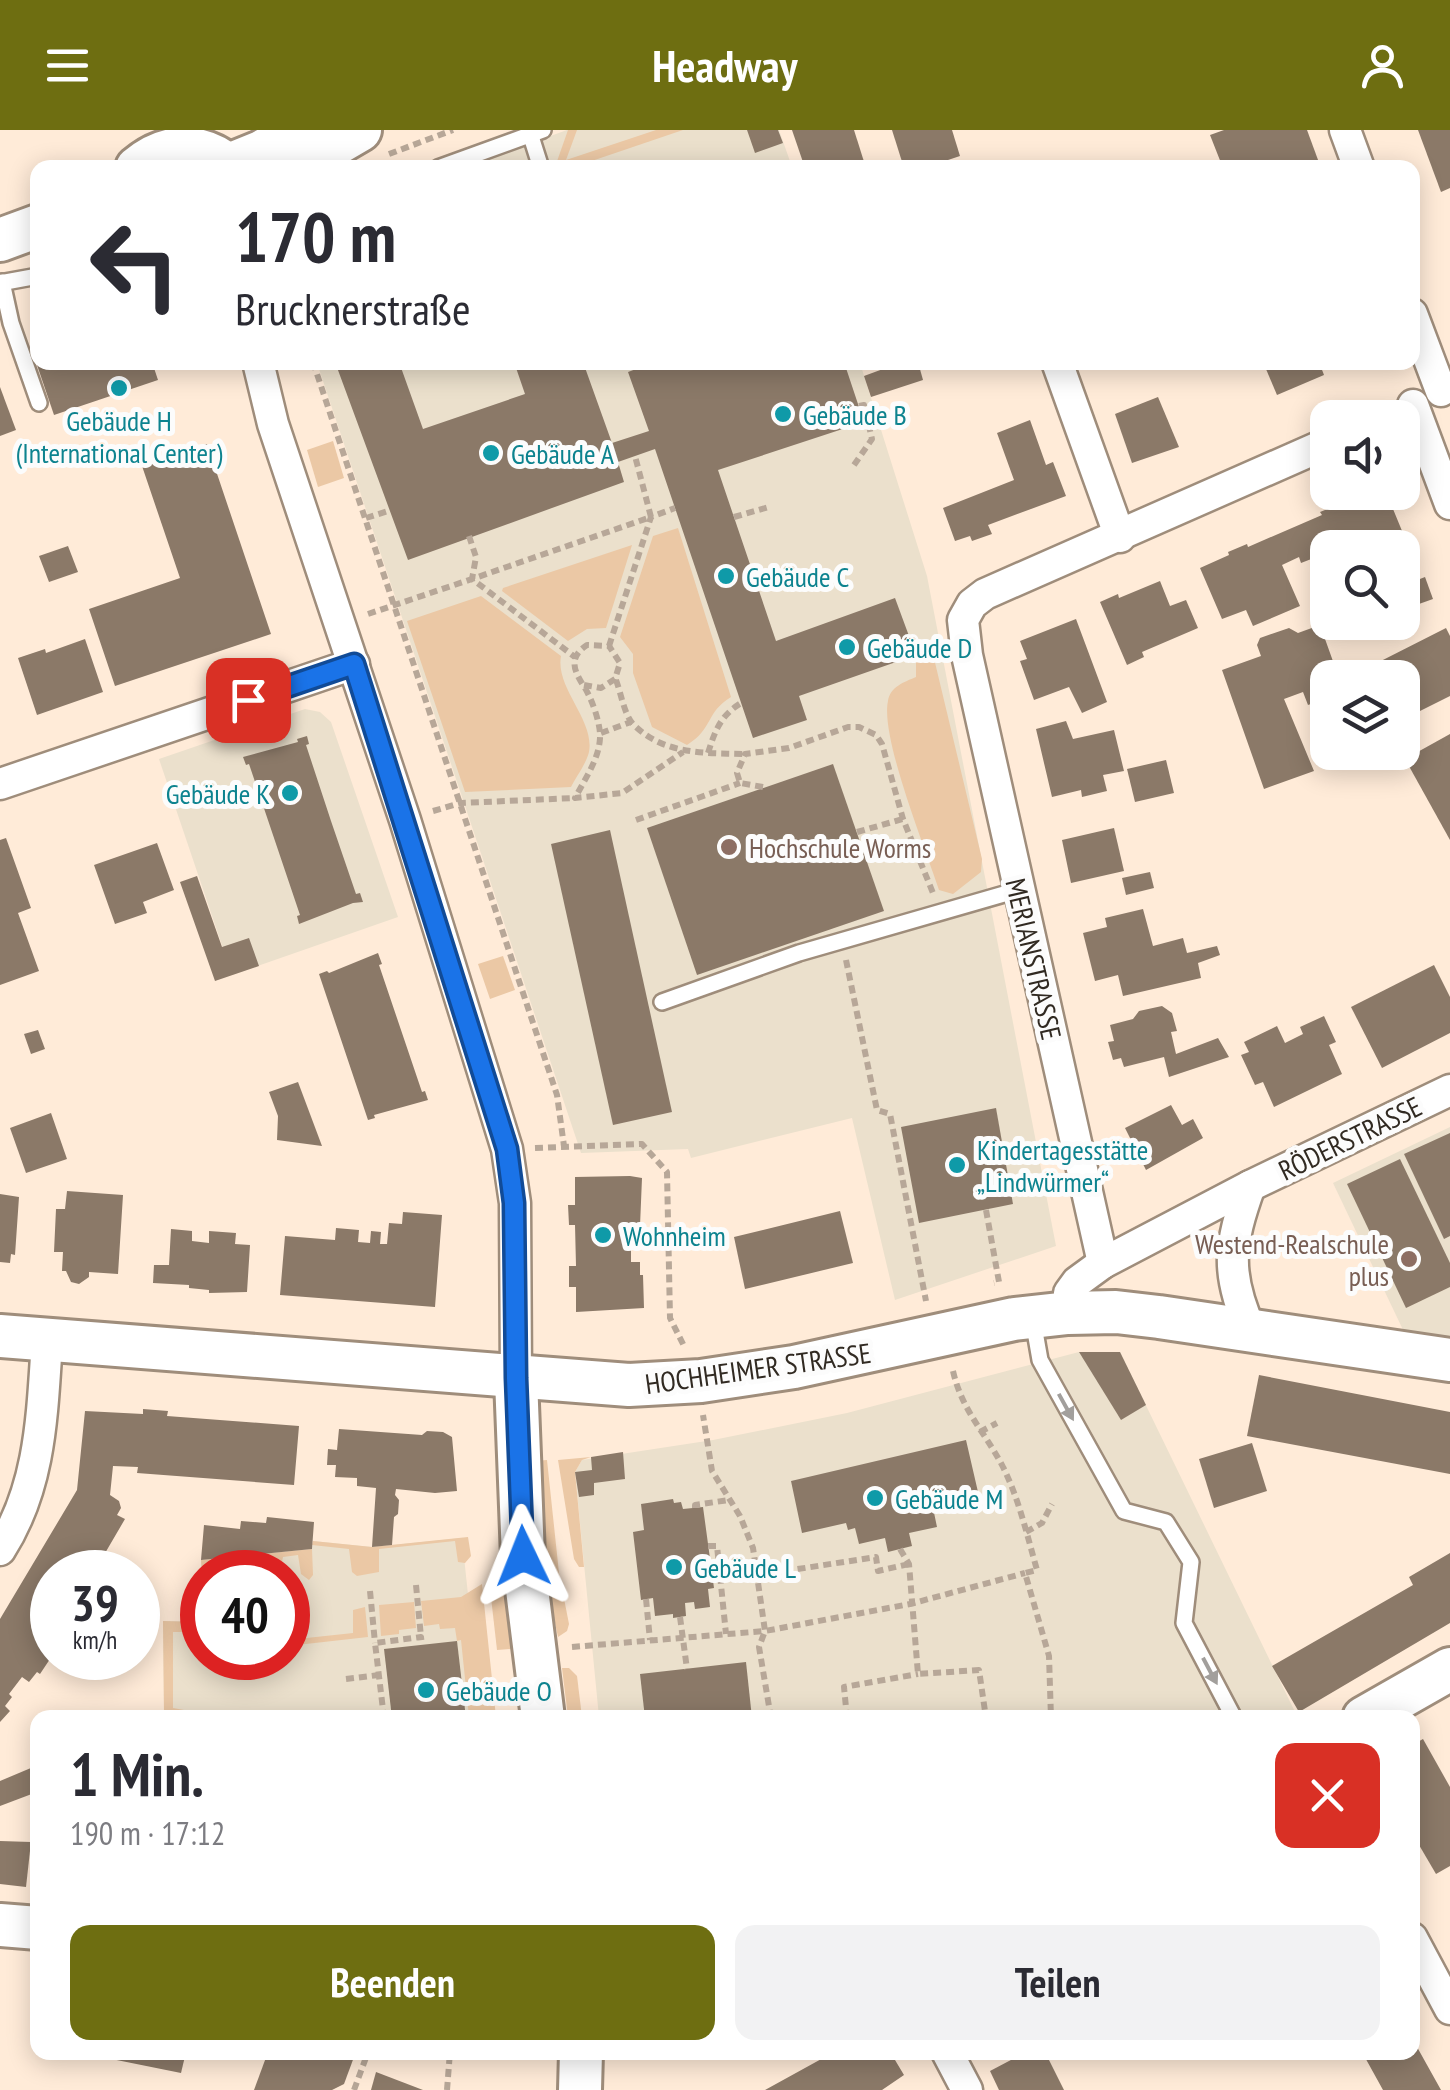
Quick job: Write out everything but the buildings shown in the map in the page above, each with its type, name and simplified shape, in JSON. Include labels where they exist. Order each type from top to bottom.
[{"type":"street","points":[[243,160],[300,130]]},
{"type":"street","points":[[1345,130],[1356,160]]},
{"type":"street","points":[[319,160],[367,144]]},
{"type":"street","points":[[145,151],[198,149],[219,160]]},
{"type":"street","points":[[0,240],[30,229]]},
{"type":"street","points":[[0,273],[30,253]]},
{"type":"street","points":[[1420,332],[1446,389],[1420,402]]},
{"type":"street","points":[[240,370],[273,424]]},
{"type":"street","points":[[260,370],[273,424],[354,664],[507,1149],[514,1203],[523,1556],[542,1710]]},
{"type":"street","points":[[1060,370],[1120,537]]},
{"type":"street","points":[[1420,424],[1450,504]]},
{"type":"street","name":"MERIANSTRASSE","points":[[1103,1262],[967,655],[964,620],[977,600],[1006,583],[1310,452]]},
{"type":"street","points":[[0,784],[354,664]]},
{"type":"street","name":"RÖDERSTRASSE","points":[[1050,1315],[1076,1282],[1103,1262],[1450,1090]]},
{"type":"street","name":"RÖDERSTRASSE","points":[[1250,1186],[1231,1246],[1231,1274],[1251,1330]]},
{"type":"street","name":"HOCHHEIMER STRASSE","points":[[0,1336],[629,1386],[700,1381],[843,1359],[944,1316],[1116,1312],[1450,1360]]},
{"type":"street","points":[[0,1550],[32,1485],[40,1439],[47,1341]]},
{"type":"street","points":[[1378,1710],[1450,1669]]},
{"type":"street","points":[[0,1924],[30,1927]]},
{"type":"street","points":[[1420,1953],[1450,2009]]},
{"type":"street","points":[[580,2090],[581,2060]]},
{"type":"street","points":[[951,2060],[967,2090]]},
{"type":"lane","points":[[459,160],[534,131],[539,160]]},
{"type":"lane","points":[[30,275],[0,273],[12,324],[39,404]]},
{"type":"lane","points":[[662,1002],[842,940],[1018,890]]},
{"type":"lane","points":[[1050,1315],[1040,1360],[1124,1511],[1166,1522],[1190,1562],[1184,1624],[1230,1710]]},
{"type":"path","points":[[367,144],[453,130]]},
{"type":"path","points":[[316,370],[558,1095],[564,1146]]},
{"type":"path","points":[[854,464],[872,439],[864,405],[859,406]]},
{"type":"path","points":[[608,646],[651,517],[635,456]]},
{"type":"path","points":[[734,518],[769,507]]},
{"type":"path","points":[[339,623],[674,508]]},
{"type":"path","points":[[366,518],[388,511]]},
{"type":"path","points":[[470,536],[476,557],[472,579]]},
{"type":"path","points":[[472,579],[576,657]]},
{"type":"path","points":[[576,798],[598,752],[601,733],[584,685],[574,672],[576,657],[587,644],[608,646],[620,662],[616,679],[631,722],[684,752],[744,754],[789,748],[848,727],[868,730],[882,744],[903,819],[935,898],[917,917]]},
{"type":"path","points":[[584,685],[602,688],[616,679]]},
{"type":"path","points":[[708,753],[716,727],[741,704]]},
{"type":"path","points":[[601,733],[631,722]]},
{"type":"path","points":[[470,804],[622,792],[684,752]]},
{"type":"path","points":[[740,783],[737,773],[744,754]]},
{"type":"path","points":[[636,820],[740,783],[763,788]]},
{"type":"path","points":[[686,802],[690,813]]},
{"type":"path","points":[[857,832],[903,819]]},
{"type":"path","points":[[536,1652],[766,1631],[910,1604],[1037,1570],[1011,1485],[962,1406],[944,1316],[927,1304],[890,1114],[876,1110],[842,940]]},
{"type":"path","points":[[507,1149],[642,1144],[667,1172],[670,1318],[700,1381],[709,1461],[753,1548],[760,1574],[766,1631],[759,1647],[771,1710]]},
{"type":"path","points":[[981,1288],[998,1282],[986,1210]]},
{"type":"path","points":[[980,1432],[997,1423]]},
{"type":"path","points":[[696,1508],[695,1504],[703,1502],[729,1500]]},
{"type":"path","points":[[1026,1532],[1042,1523],[1052,1504]]},
{"type":"path","points":[[708,1546],[716,1546],[726,1634]]},
{"type":"path","points":[[900,1549],[909,1564],[918,1674]]},
{"type":"path","points":[[760,1574],[876,1558],[878,1570],[909,1564]]},
{"type":"path","points":[[1024,1574],[1049,1656],[1050,1710]]},
{"type":"path","points":[[375,1643],[421,1641],[416,1585]]},
{"type":"path","points":[[370,1590],[383,1710]]},
{"type":"path","points":[[646,1599],[650,1640]]},
{"type":"path","points":[[680,1617],[687,1668]]},
{"type":"path","points":[[845,1710],[844,1687],[918,1674],[979,1670],[985,1710]]},
{"type":"path","points":[[346,1679],[379,1675]]},
{"type":"path","points":[[354,2090],[365,2060]]},
{"type":"path","points":[[447,2090],[449,2060]]},
{"type":"shaded area","points":[[567,130],[779,130],[790,160],[485,160]]},
{"type":"shaded area","points":[[568,130],[577,130],[566,160],[557,160]]},
{"type":"shaded area","points":[[656,130],[683,130],[595,160],[566,160]]},
{"type":"shaded area","name":"Hochschule Worms","points":[[319,370],[862,370],[927,576],[1056,1246],[895,1300],[852,1118],[691,1158],[688,1149],[581,1153]]},
{"type":"shaded area","points":[[333,441],[344,478],[318,487],[307,450]]},
{"type":"shaded area","points":[[678,528],[731,697],[687,745],[652,727],[633,673],[633,654],[620,637],[653,536]]},
{"type":"shaded area","points":[[632,545],[606,628],[587,629],[568,641],[502,591],[503,588]]},
{"type":"shaded area","points":[[481,596],[561,656],[564,680],[589,740],[588,757],[571,787],[465,792],[407,621]]},
{"type":"shaded area","points":[[932,650],[982,859],[981,872],[953,894],[939,890],[897,766],[887,718],[892,692],[916,677],[916,655]]},
{"type":"shaded area","points":[[305,709],[320,712],[331,722],[398,917],[232,975],[159,759]]},
{"type":"shaded area","points":[[503,956],[515,990],[490,999],[478,964]]},
{"type":"shaded area","name":"Westend-Realschule plus","points":[[1450,1127],[1450,1340],[1405,1334],[1333,1183]]},
{"type":"shaded area","points":[[1079,1352],[1120,1352],[1294,1710],[598,1710],[575,1472],[582,1460],[713,1440],[847,1413]]},
{"type":"shaded area","points":[[591,1457],[582,1460],[575,1472],[584,1567],[579,1567],[574,1559],[558,1460]]},
{"type":"shaded area","points":[[547,1460],[559,1573],[569,1624],[558,1637],[548,1589],[533,1461]]},
{"type":"shaded area","points":[[468,1537],[471,1556],[465,1563],[458,1562],[455,1541],[379,1549],[379,1572],[357,1576],[352,1572],[349,1549],[312,1545],[313,1541],[372,1547]]},
{"type":"shaded area","points":[[462,1538],[480,1710],[164,1710],[163,1621],[180,1621],[180,1680],[310,1680],[310,1550],[302,1550],[312,1549],[313,1541],[372,1547]]},
{"type":"shaded area","points":[[312,1549],[310,1579],[310,1550],[302,1550]]},
{"type":"shaded area","points":[[489,1580],[500,1580],[503,1584],[511,1649],[497,1650]]},
{"type":"shaded area","points":[[482,1584],[495,1710],[468,1710],[461,1640],[457,1641],[455,1628],[424,1626],[421,1601],[461,1597]]},
{"type":"shaded area","points":[[414,1602],[416,1628],[381,1636],[379,1605]]},
{"type":"shaded area","points":[[365,1607],[368,1637],[310,1644],[310,1638],[353,1633],[353,1610]]},
{"type":"shaded area","points":[[163,1621],[180,1621],[180,1632],[173,1632],[173,1708],[184,1710],[164,1710]]},
{"type":"shaded area","points":[[562,1668],[569,1668],[577,1676],[581,1710],[567,1710]]},
{"type":"place","name":"Gebäude H (International Center)","points":[[119,388]]},
{"type":"place","name":"Gebäude B","points":[[783,414]]},
{"type":"place","name":"Gebäude A","points":[[491,453]]},
{"type":"place","name":"Gebäude C","points":[[726,576]]},
{"type":"place","name":"Gebäude D","points":[[847,647]]},
{"type":"place","name":"Gebäude K","points":[[290,793]]},
{"type":"place","name":"Hochschule Worms","points":[[729,847]]},
{"type":"place","name":"Kindertagesstätte „Lindwürmer“","points":[[957,1165]]},
{"type":"place","name":"Wohnheim","points":[[603,1235]]},
{"type":"place","name":"Westend-Realschule plus","points":[[1409,1259]]},
{"type":"place","name":"Gebäude M","points":[[875,1498]]},
{"type":"place","name":"Gebäude L","points":[[674,1567]]},
{"type":"place","name":"Gebäude O","points":[[426,1690]]},
{"type":"route","points":[[248,700],[354,664],[405,820],[507,1149],[514,1203],[523,1556]]}]
